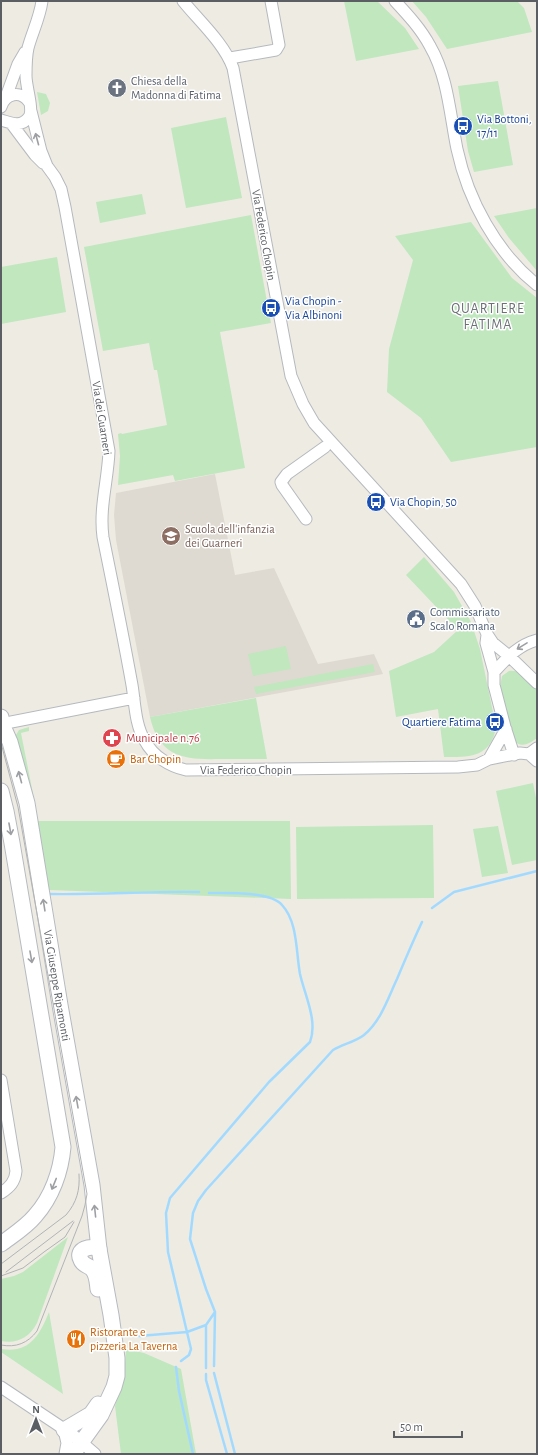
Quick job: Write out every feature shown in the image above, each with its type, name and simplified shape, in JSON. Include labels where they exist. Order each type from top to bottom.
[{"type":"street","points":[[2,104],[17,94],[24,96],[30,106],[29,116],[24,122],[18,124],[7,121],[3,117],[2,104],[18,64],[28,48],[42,1]]},
{"type":"street","name":"Via Federico Chopin","points":[[182,1],[230,58],[235,76],[291,376],[303,404],[314,423],[461,584],[475,606],[487,634],[493,643],[509,661],[537,683]]},
{"type":"street","points":[[230,58],[276,50],[278,48],[279,45],[271,1]]},
{"type":"street","points":[[395,1],[420,29],[431,47],[437,61],[446,90],[461,166],[480,213],[503,249],[515,264],[537,285]]},
{"type":"street","name":"Via dei Guarneri","points":[[28,48],[26,87],[41,151],[47,166],[58,184],[63,198],[107,435],[109,466],[102,507],[101,524],[134,698]]},
{"type":"street","name":"Via dei Guarneri","points":[[7,121],[35,155],[47,166]]},
{"type":"street","points":[[306,519],[282,485],[281,481],[287,474],[325,447]]},
{"type":"street","name":"Via Federico Chopin","points":[[134,698],[139,730],[149,748],[167,763],[186,770],[458,767],[477,765],[489,759],[514,754],[494,685],[494,672],[486,643],[487,634]]},
{"type":"street","points":[[494,672],[509,661],[527,643],[537,640]]},
{"type":"street","points":[[1,722],[134,698]]},
{"type":"street","name":"Via Giuseppe Ripamonti","points":[[1,722],[10,742],[27,803],[60,1005],[92,1185],[99,1249],[117,1358],[117,1376],[114,1387],[101,1415],[77,1448]]},
{"type":"street","points":[[489,759],[506,729]]},
{"type":"street","points":[[514,754],[534,754]]},
{"type":"street","name":"Via Giuseppe Ripamonti","points":[[1,791],[12,843],[63,1147],[62,1162],[47,1199],[36,1216],[1,1244]]},
{"type":"street","points":[[1,1080],[6,1132],[16,1170],[13,1182],[9,1188],[1,1193]]},
{"type":"street","points":[[64,1430],[91,1414],[99,1402],[107,1380],[109,1347],[96,1275],[90,1267],[83,1264],[80,1260],[80,1254],[88,1247],[99,1249]]},
{"type":"street","points":[[1,1387],[64,1430],[77,1448],[95,1454]]},
{"type":"street","points":[[64,1430],[67,1443],[65,1454]]},
{"type":"shaded area","points":[[215,474],[235,575],[274,568],[318,664],[374,654],[383,674],[150,717],[116,540],[114,515],[116,493]]},
{"type":"green space","points":[[344,1],[377,1],[405,28],[419,49],[356,61]]},
{"type":"green space","points":[[412,1],[517,1],[524,8],[532,32],[447,49],[426,17]]},
{"type":"green space","points":[[498,81],[513,165],[474,172],[468,151],[458,86]]},
{"type":"green space","points":[[37,92],[46,94],[50,103],[48,111],[41,115]]},
{"type":"green space","points":[[226,117],[242,198],[186,208],[171,128]]},
{"type":"green space","points":[[142,194],[146,214],[100,223],[96,202]]},
{"type":"green space","points":[[537,208],[537,271],[509,238],[494,216]]},
{"type":"green space","points":[[251,215],[271,323],[220,332],[245,468],[175,481],[173,475],[118,485],[120,456],[118,434],[167,425],[157,370],[154,370],[149,343],[103,351],[84,247]]},
{"type":"green space","points":[[471,222],[512,278],[537,298],[537,447],[451,462],[421,418],[387,392],[389,349],[413,260],[395,236]]},
{"type":"green space","points":[[57,257],[66,312],[1,324],[1,267]]},
{"type":"green space","points":[[424,557],[454,592],[471,622],[480,649],[496,727],[489,745],[478,754],[462,757],[444,757],[438,709],[396,717],[389,671],[434,652],[458,630],[406,575]]},
{"type":"green space","points":[[286,646],[291,669],[253,676],[248,654]]},
{"type":"green space","points":[[373,664],[375,672],[256,694],[254,687]]},
{"type":"green space","points":[[509,671],[518,672],[521,674],[537,690],[537,738],[522,745],[513,739],[500,687],[502,676]]},
{"type":"green space","points":[[256,698],[267,759],[196,759],[176,754],[167,749],[160,741],[154,731],[150,717]]},
{"type":"green space","points":[[29,727],[29,731],[21,733],[35,804],[16,735],[19,730]]},
{"type":"green space","points":[[533,783],[537,803],[537,860],[512,865],[496,791]]},
{"type":"green space","points":[[37,821],[290,821],[291,899],[49,890]]},
{"type":"green space","points":[[433,825],[434,898],[297,899],[296,827]]},
{"type":"green space","points":[[498,826],[508,873],[482,877],[473,829]]},
{"type":"green space","points":[[68,1237],[34,1328],[30,1333],[17,1341],[1,1341],[1,1279],[23,1272]]},
{"type":"green space","points":[[49,1312],[63,1394],[1,1352],[1,1349],[19,1349],[32,1341],[42,1328]]},
{"type":"green space","points":[[126,1349],[144,1353],[181,1369],[196,1454],[121,1454],[115,1406],[121,1386]]},
{"type":"waterway","points":[[432,908],[454,892],[537,871]]},
{"type":"waterway","points":[[49,894],[199,892]]},
{"type":"waterway","points":[[181,1361],[189,1355],[191,1349],[168,1252],[166,1213],[170,1198],[269,1082],[310,1042],[313,1026],[310,1008],[300,974],[294,929],[291,920],[282,905],[276,900],[259,895],[209,893]]},
{"type":"waterway","points":[[214,1366],[215,1312],[190,1239],[193,1213],[198,1201],[206,1190],[333,1050],[364,1035],[375,1023],[387,1001],[422,922]]},
{"type":"waterway","points":[[206,1368],[206,1325],[215,1312]]},
{"type":"waterway","points":[[139,1336],[187,1332],[206,1325]]},
{"type":"waterway","points":[[176,1367],[179,1391],[193,1454]]},
{"type":"waterway","points":[[214,1373],[235,1454]]},
{"type":"waterway","points":[[206,1374],[206,1380],[227,1454]]},
{"type":"tram line","points":[[1,743],[18,807],[87,1194],[82,1216],[37,1331],[30,1339],[21,1344],[12,1346],[1,1345]]},
{"type":"tram line","points":[[1,1264],[66,1215],[77,1196],[79,1174]]},
{"type":"tram line","points":[[6,1272],[73,1221]]},
{"type":"tram line","points":[[1,1276],[23,1268],[65,1237],[74,1222]]},
{"type":"place","name":"Chiesa della Madonna di Fatima","points":[[117,88]]},
{"type":"place","name":"Via Bottoni, 17/11","points":[[463,126]]},
{"type":"place","name":"Via Chopin - Via Albinoni","points":[[271,308]]},
{"type":"place","name":"Via Chopin, 50","points":[[376,502]]},
{"type":"place","name":"Scuola dell'infanzia dei Guarneri","points":[[171,536]]},
{"type":"place","name":"Commissariato Scalo Romana","points":[[416,619]]},
{"type":"place","name":"Quartiere Fatima","points":[[495,722]]},
{"type":"place","name":"Municipale n.76","points":[[112,738]]},
{"type":"place","name":"Bar Chopin","points":[[116,759]]},
{"type":"place","name":"Ristorante e pizzeria La Taverna","points":[[76,1339]]},
{"type":"district","name":"QUARTIERE FATIMA","points":[[488,318]]}]
